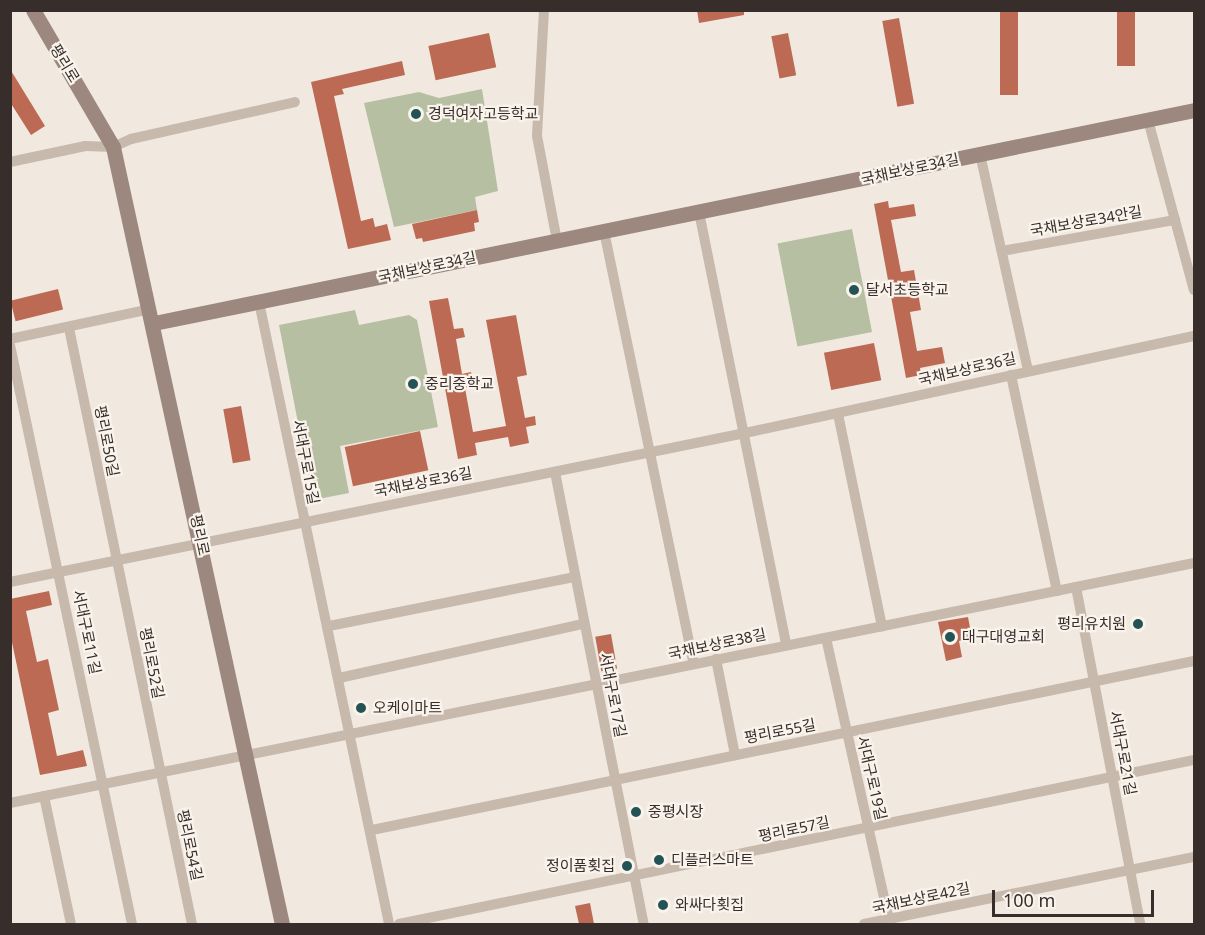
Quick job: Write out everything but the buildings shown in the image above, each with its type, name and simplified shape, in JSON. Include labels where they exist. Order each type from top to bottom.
[{"type":"main road","name":"평리로","points":[[33,10],[114,147],[282,924]]},
{"type":"main road","name":"국채보상로34길","points":[[152,316],[259,302],[1194,111]]},
{"type":"street","points":[[544,10],[537,136],[557,241]]},
{"type":"street","points":[[10,162],[85,146],[114,147],[131,139],[295,102]]},
{"type":"street","points":[[1148,120],[1194,290]]},
{"type":"street","name":"국채보상로34길","points":[[980,154],[1028,371]]},
{"type":"street","points":[[699,212],[746,433],[786,645]]},
{"type":"street","name":"국채보상로34안길","points":[[1002,251],[1175,220]]},
{"type":"street","points":[[604,231],[694,664]]},
{"type":"street","name":"서대구로15길","points":[[259,302],[303,521],[329,626],[350,735],[372,830],[389,924]]},
{"type":"street","points":[[10,339],[152,316]]},
{"type":"street","name":"평리로50길","points":[[69,328],[116,560]]},
{"type":"street","name":"국채보상로36길","points":[[201,542],[838,414],[1194,336]]},
{"type":"street","name":"서대구로11길","points":[[10,345],[132,924]]},
{"type":"street","points":[[1011,375],[1057,591]]},
{"type":"street","points":[[838,414],[882,627]]},
{"type":"street","name":"서대구로17길","points":[[555,471],[613,778],[644,924]]},
{"type":"street","points":[[10,582],[201,542]]},
{"type":"street","name":"평리로52길","points":[[116,560],[158,772]]},
{"type":"street","name":"국채보상로38길","points":[[247,757],[716,659],[1194,563]]},
{"type":"street","points":[[329,626],[575,577]]},
{"type":"street","name":"서대구로21길","points":[[1076,587],[1140,924]]},
{"type":"street","points":[[339,678],[584,624]]},
{"type":"street","name":"서대구로19길","points":[[826,638],[890,922]]},
{"type":"street","points":[[716,659],[735,755]]},
{"type":"street","name":"평리로55길","points":[[372,830],[613,778],[847,733],[1194,661]]},
{"type":"street","points":[[10,803],[158,772],[247,757]]},
{"type":"street","name":"평리로57길","points":[[399,924],[1194,760]]},
{"type":"street","name":"평리로54길","points":[[158,772],[192,924]]},
{"type":"street","points":[[44,796],[71,924]]},
{"type":"street","name":"국채보상로42길","points":[[864,924],[890,922],[1194,857]]},
{"type":"green space","points":[[482,89],[498,191],[475,197],[477,210],[394,227],[364,103],[419,92],[439,98]]},
{"type":"green space","points":[[852,229],[872,332],[797,347],[777,244]]},
{"type":"green space","points":[[355,310],[359,325],[409,315],[417,320],[438,427],[340,446],[349,493],[313,500],[279,325]]},
{"type":"place","name":"경덕여자고등학교","points":[[416,114]]},
{"type":"place","name":"달서초등학교","points":[[854,290]]},
{"type":"place","name":"중리중학교","points":[[413,384]]},
{"type":"place","name":"평리유치원","points":[[1138,624]]},
{"type":"place","name":"대구대영교회","points":[[950,637]]},
{"type":"place","name":"오케이마트","points":[[361,708]]},
{"type":"place","name":"중평시장","points":[[636,812]]},
{"type":"place","name":"디플러스마트","points":[[659,860]]},
{"type":"place","name":"정이품횟집","points":[[627,866]]},
{"type":"place","name":"와싸다횟집","points":[[663,905]]}]
